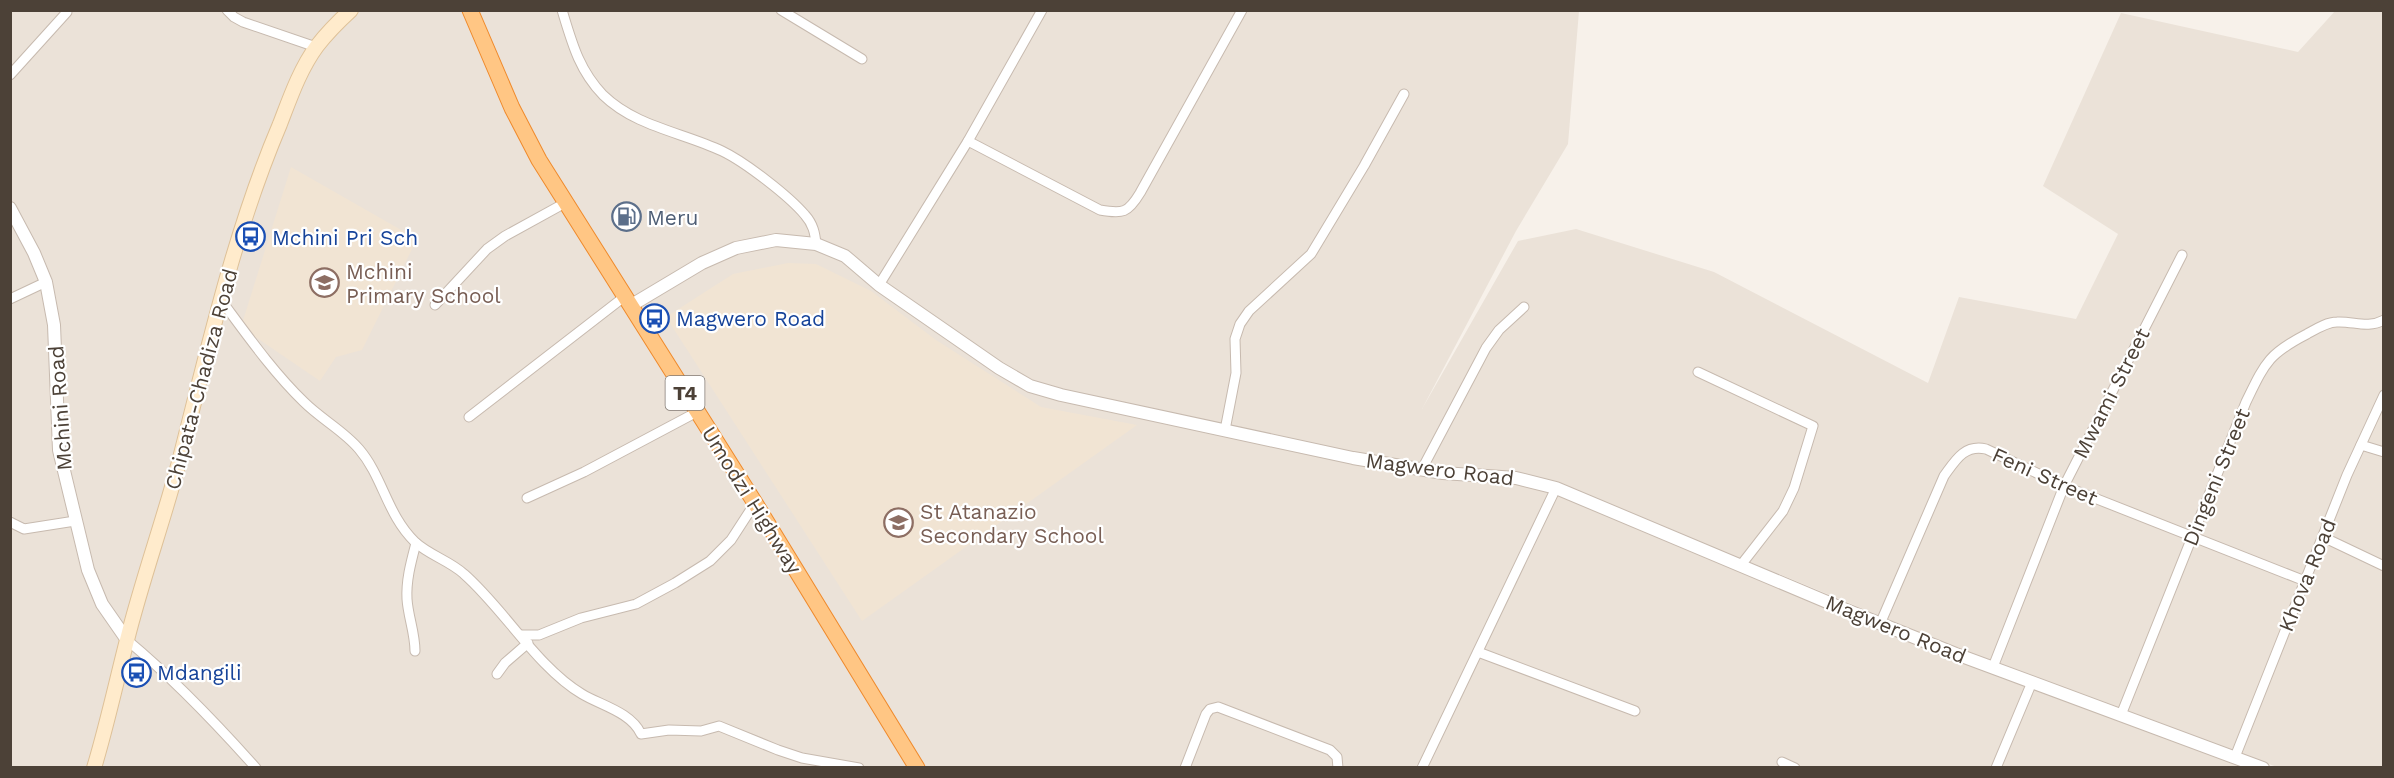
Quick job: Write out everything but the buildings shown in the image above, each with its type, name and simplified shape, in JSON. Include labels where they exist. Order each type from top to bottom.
[{"type":"highway","name":"Umodzi Highway","points":[[470,10],[512,108],[539,160],[917,768]]},
{"type":"main road","name":"Chipata-Chadiza Road","points":[[94,768],[108,722],[127,640],[175,478],[221,300],[247,212],[297,82],[316,48],[351,10]]},
{"type":"street","points":[[227,10],[243,22],[316,48]]},
{"type":"street","points":[[562,10],[585,75],[605,97],[647,124],[724,152],[751,170],[805,215],[813,226],[816,244]]},
{"type":"street","points":[[781,10],[862,59]]},
{"type":"street","points":[[879,285],[969,141],[1042,10]]},
{"type":"street","points":[[969,141],[1100,210],[1116,213],[1126,211],[1140,193],[1242,10]]},
{"type":"street","points":[[10,75],[67,12]]},
{"type":"street","points":[[1225,430],[1236,373],[1235,339],[1240,324],[1249,311],[1311,254],[1404,94]]},
{"type":"street","points":[[435,305],[487,249],[505,236],[565,203]]},
{"type":"street","name":"Mchini Road","points":[[10,208],[34,253],[46,282],[54,325],[55,401],[59,450],[75,521],[95,589],[111,620],[127,640]]},
{"type":"street","name":"Magwero Road","points":[[627,301],[736,248],[776,240],[816,244],[845,256],[879,285],[999,368],[1030,386],[1061,395],[1353,458],[1422,470],[1516,478],[1556,488],[1880,624],[2263,768]]},
{"type":"street","name":"Mwami Street","points":[[1993,667],[2064,486],[2182,255]]},
{"type":"street","points":[[10,299],[46,282]]},
{"type":"street","points":[[221,300],[260,353],[304,403],[358,448],[375,475],[387,504],[416,543],[465,575],[558,677],[582,694],[608,706],[629,720],[641,734],[700,730],[719,726],[814,764],[859,768]]},
{"type":"street","points":[[469,417],[627,301]]},
{"type":"street","points":[[1422,470],[1486,348],[1499,330],[1524,307]]},
{"type":"street","name":"Dingeni Street","points":[[2121,715],[2258,378],[2276,352],[2330,323],[2366,326],[2384,320]]},
{"type":"street","points":[[1698,372],[1785,414],[1811,423],[1814,429],[1783,511],[1741,565]]},
{"type":"street","name":"Khova Road","points":[[2235,757],[2323,537],[2384,395]]},
{"type":"street","points":[[527,498],[584,472],[697,412]]},
{"type":"street","points":[[2361,445],[2384,452]]},
{"type":"street","name":"Feni Street","points":[[1880,624],[1938,489],[1955,460],[1965,451],[1975,447],[1986,449],[2064,486],[2305,581]]},
{"type":"street","points":[[1422,768],[1556,488]]},
{"type":"street","points":[[520,635],[539,635],[581,618],[636,604],[675,583],[710,561],[731,540],[754,503]]},
{"type":"street","points":[[10,522],[24,529],[75,521]]},
{"type":"street","points":[[2323,537],[2384,566]]},
{"type":"street","points":[[415,651],[415,636],[407,601],[408,573],[416,543]]},
{"type":"street","points":[[127,640],[163,670],[215,722],[256,768]]},
{"type":"street","points":[[497,674],[505,663],[528,643]]},
{"type":"street","points":[[1478,652],[1635,711]]},
{"type":"street","points":[[1996,768],[2032,682]]},
{"type":"street","points":[[1185,768],[1206,714],[1210,709],[1218,707],[1330,750],[1337,757],[1338,768]]},
{"type":"street","points":[[1782,762],[1795,768]]},
{"type":"shaded area","points":[[10,11],[1579,11],[1568,144],[1516,231],[1422,409],[1518,241],[1576,229],[1714,272],[1928,383],[1959,297],[2076,319],[2118,234],[2043,186],[2121,13],[2298,52],[2335,11],[2383,11],[2383,767],[2277,767],[2029,678],[1707,544],[2032,682],[2269,767],[11,767]]},
{"type":"shaded area","name":"Mchini Primary School","points":[[291,167],[417,239],[362,350],[336,357],[320,381],[241,327]]},
{"type":"shaded area","name":"St Atanazio Secondary School","points":[[788,263],[816,264],[871,291],[936,340],[1041,407],[1137,425],[862,621],[666,317],[733,274]]},
{"type":"place","name":"Meru","points":[[626,217]]},
{"type":"place","name":"Mchini Pri Sch","points":[[251,237]]},
{"type":"place","name":"Mchini Primary School","points":[[325,283]]},
{"type":"place","name":"Magwero Road","points":[[655,318]]},
{"type":"place","name":"St Atanazio Secondary School","points":[[899,523]]},
{"type":"place","name":"Mdangili","points":[[136,672]]}]
